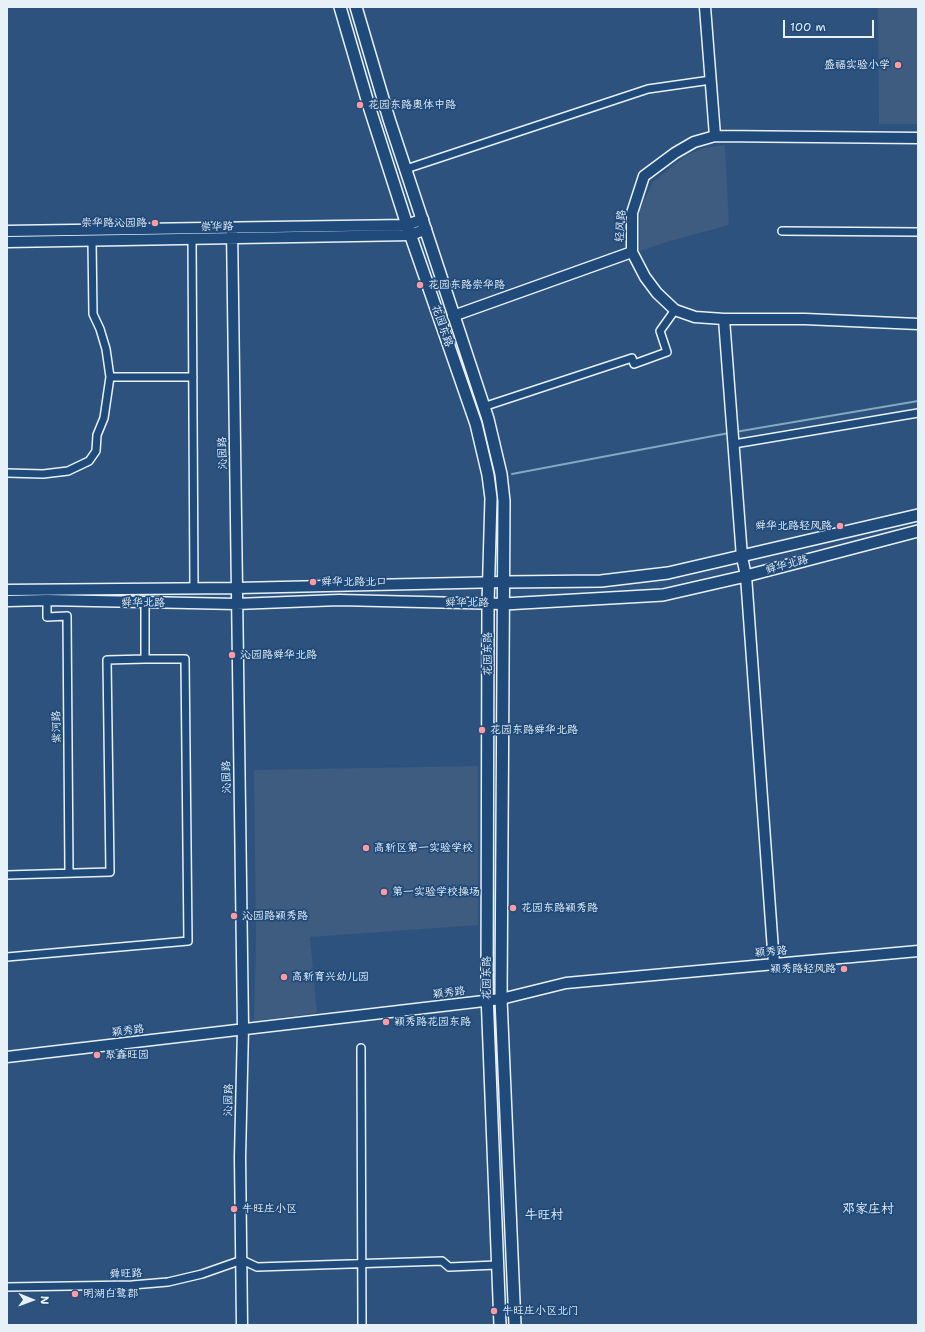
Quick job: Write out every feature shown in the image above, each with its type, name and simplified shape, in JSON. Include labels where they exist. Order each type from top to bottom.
[{"type":"main road","name":"花园东路","points":[[340,7],[368,103],[407,224],[476,424],[488,475],[492,512],[488,603],[487,1000],[500,1325]]},
{"type":"main road","name":"花园东路","points":[[356,7],[389,119],[425,224],[483,407],[501,474],[504,501],[501,999],[515,1325]]},
{"type":"main road","points":[[704,7],[711,80],[714,136]]},
{"type":"main road","name":"轻风路","points":[[453,316],[632,252],[632,213],[644,176],[675,153],[694,142],[714,136],[918,138]]},
{"type":"main road","name":"崇华路","points":[[7,231],[425,224]]},
{"type":"main road","name":"崇华路","points":[[7,242],[411,235],[425,224]]},
{"type":"main road","name":"沁园路","points":[[232,228],[242,1029],[240,1157],[242,1325]]},
{"type":"main road","points":[[632,252],[657,293],[675,310],[695,317],[724,319],[805,319],[918,324]]},
{"type":"main road","points":[[724,319],[742,557],[746,576],[774,964]]},
{"type":"main road","name":"舜华北路","points":[[7,590],[237,588],[601,581],[668,573],[918,515]]},
{"type":"main road","name":"舜华北路","points":[[7,601],[47,600],[236,604],[339,600],[504,604],[663,595],[746,576],[918,531]]},
{"type":"main road","name":"颖秀路","points":[[7,1057],[501,999],[566,983],[918,952]]},
{"type":"street","points":[[406,169],[648,89],[711,80]]},
{"type":"street","points":[[782,230],[918,232]]},
{"type":"street","points":[[192,239],[194,588]]},
{"type":"street","points":[[7,473],[43,474],[68,471],[89,461],[96,451],[97,435],[104,418],[110,377],[106,349],[93,314],[92,241]]},
{"type":"street","points":[[483,407],[632,358],[634,364],[667,352],[660,331],[675,310]]},
{"type":"street","points":[[110,377],[193,377]]},
{"type":"street","points":[[733,436],[918,413]]},
{"type":"street","name":"紫河路","points":[[47,600],[47,617],[67,616],[70,873]]},
{"type":"street","points":[[146,603],[146,659]]},
{"type":"street","points":[[7,876],[110,872],[107,660],[185,659],[188,941],[7,957]]},
{"type":"street","points":[[361,1048],[362,1325]]},
{"type":"street","points":[[242,1260],[257,1267],[442,1261],[449,1267],[497,1264]]},
{"type":"street","name":"舜旺路","points":[[7,1287],[132,1285],[168,1282],[202,1274],[242,1260]]},
{"type":"shaded area","name":"盛福实验小学","points":[[878,7],[918,7],[918,124],[879,124]]},
{"type":"shaded area","points":[[725,145],[729,225],[640,251],[640,209],[653,182],[685,156],[704,148]]},
{"type":"shaded area","name":"高新区第一实验学校","points":[[478,766],[478,925],[310,937],[317,1013],[254,1021],[256,940],[254,770]]},
{"type":"waterway","points":[[735,432],[918,401]]},
{"type":"waterway","points":[[512,474],[729,433]]},
{"type":"place","name":"盛福实验小学","points":[[898,65]]},
{"type":"place","name":"花园东路奥体中路","points":[[360,105]]},
{"type":"place","name":"崇华路沁园路","points":[[155,223]]},
{"type":"place","name":"花园东路崇华路","points":[[420,285]]},
{"type":"place","name":"舜华北路轻风路","points":[[840,526]]},
{"type":"place","name":"舜华北路北口","points":[[313,582]]},
{"type":"place","name":"沁园路舜华北路","points":[[232,655]]},
{"type":"place","name":"花园东路舜华北路","points":[[482,730]]},
{"type":"place","name":"高新区第一实验学校","points":[[366,848]]},
{"type":"place","name":"第一实验学校操场","points":[[384,892]]},
{"type":"place","name":"花园东路颖秀路","points":[[513,908]]},
{"type":"place","name":"沁园路颖秀路","points":[[234,916]]},
{"type":"place","name":"颖秀路轻风路","points":[[844,969]]},
{"type":"place","name":"高新育兴幼儿园","points":[[284,977]]},
{"type":"place","name":"颖秀路花园东路","points":[[386,1022]]},
{"type":"place","name":"聚鑫旺园","points":[[97,1055]]},
{"type":"place","name":"牛旺庄小区","points":[[234,1209]]},
{"type":"place","name":"明湖白鹭郡","points":[[75,1294]]},
{"type":"place","name":"牛旺庄小区北门","points":[[494,1311]]},
{"type":"district","name":"邓家庄村","points":[[868,1210]]},
{"type":"district","name":"牛旺村","points":[[544,1216]]}]
